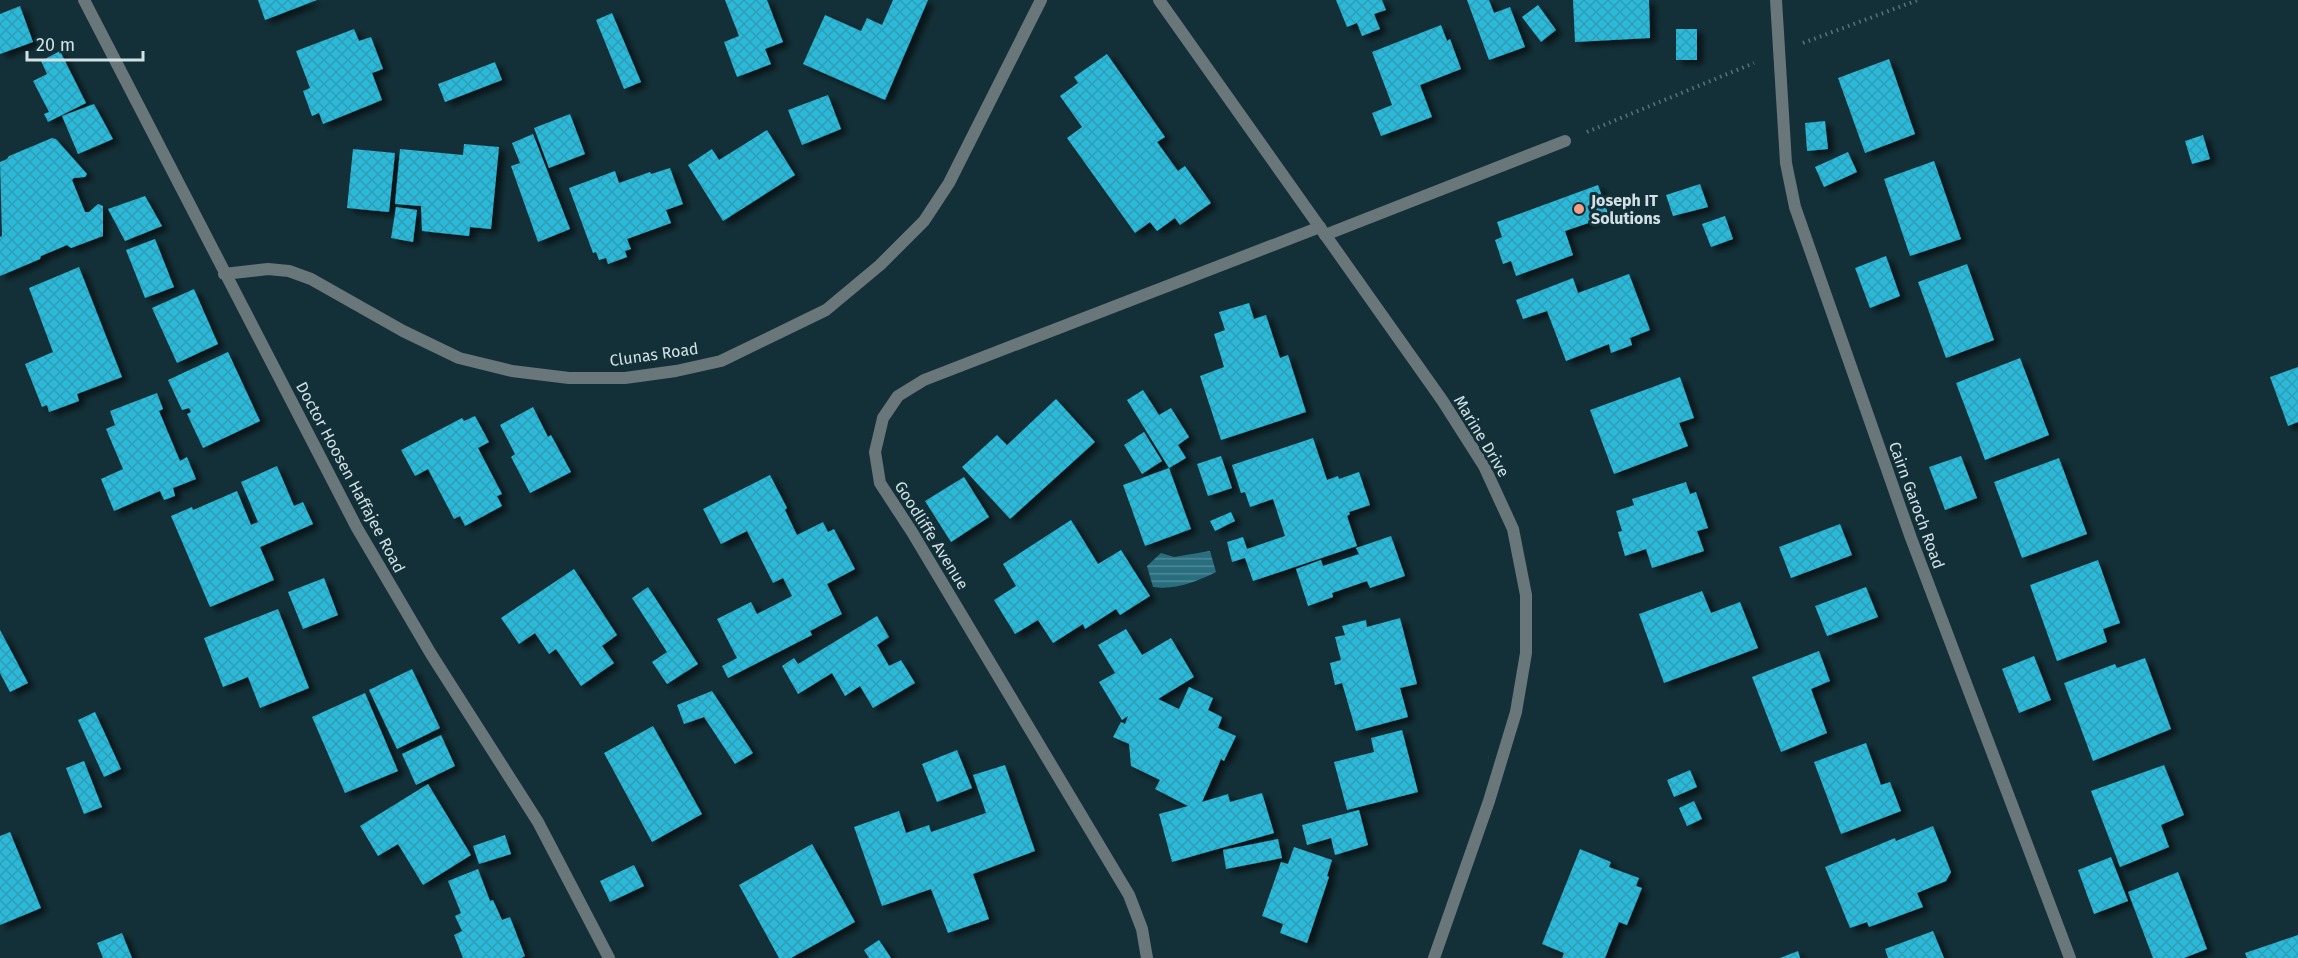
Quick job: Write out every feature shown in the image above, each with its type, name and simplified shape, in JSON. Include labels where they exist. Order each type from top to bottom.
[{"type":"street","name":"Doctor Hoosen Haffajee Road","points":[[84,0],[357,528],[431,654],[537,822],[609,958]]},
{"type":"street","name":"Clunas Road","points":[[224,274],[268,269],[289,271],[329,289],[403,331],[459,358],[512,371],[569,378],[625,378],[676,371],[721,361],[826,310],[880,265],[924,221],[949,183],[1041,0]]},
{"type":"street","name":"Marine Drive","points":[[1159,0],[1442,400],[1484,466],[1513,528],[1526,595],[1526,653],[1516,712],[1490,801],[1434,958]]},
{"type":"street","name":"Cairn Garoch Road","points":[[1776,0],[1786,163],[1801,226],[1911,538],[2070,958]]},
{"type":"street","name":"Goodliffe Avenue","points":[[1147,958],[1142,929],[1129,895],[912,532],[880,483],[875,452],[884,418],[898,396],[924,380],[1565,141]]},
{"type":"path","points":[[1565,141],[1780,52],[1917,0]]},
{"type":"water","points":[[1210,551],[1216,572],[1185,584],[1153,587],[1147,566],[1161,553],[1174,557]]},
{"type":"building","points":[[258,0],[317,0],[265,20]]},
{"type":"building","points":[[725,0],[767,0],[783,42],[765,49],[771,64],[737,77],[724,42],[739,36]]},
{"type":"building","points":[[893,0],[928,0],[885,100],[803,64],[825,15],[861,31],[867,18],[882,25]]},
{"type":"building","points":[[1336,0],[1382,0],[1386,10],[1374,14],[1380,29],[1362,36],[1357,23],[1347,27]]},
{"type":"building","points":[[1467,0],[1489,0],[1494,13],[1510,7],[1525,47],[1489,60]]},
{"type":"building","points":[[1573,0],[1649,0],[1650,38],[1575,42]]},
{"type":"building","points":[[1538,5],[1556,30],[1541,42],[1522,17]]},
{"type":"building","points":[[20,6],[33,42],[0,54],[0,14]]},
{"type":"building","points":[[612,13],[641,82],[624,89],[596,20]]},
{"type":"building","points":[[1441,25],[1447,41],[1450,39],[1461,69],[1420,85],[1432,117],[1381,136],[1372,113],[1392,105],[1372,52]]},
{"type":"building","points":[[354,29],[359,41],[371,37],[383,69],[372,73],[382,100],[323,124],[319,113],[312,116],[303,91],[310,88],[296,51]]},
{"type":"building","points":[[1676,29],[1697,29],[1697,60],[1676,60]]},
{"type":"building","points":[[60,51],[86,103],[48,122],[44,114],[49,112],[33,81],[47,74],[41,61]]},
{"type":"building","points":[[1107,54],[1165,137],[1157,142],[1178,171],[1185,166],[1211,203],[1180,225],[1175,218],[1157,231],[1150,222],[1135,233],[1067,138],[1082,127],[1060,96],[1078,83],[1074,77]]},
{"type":"building","points":[[1889,59],[1915,134],[1865,153],[1838,78]]},
{"type":"building","points":[[495,62],[502,80],[445,102],[438,84]]},
{"type":"building","points":[[828,95],[841,129],[802,145],[788,110]]},
{"type":"building","points":[[94,104],[113,139],[78,154],[62,116]]},
{"type":"building","points":[[570,114],[585,154],[549,168],[534,128]]},
{"type":"building","points":[[1825,121],[1828,149],[1807,151],[1805,123]]},
{"type":"building","points":[[767,130],[795,175],[723,221],[688,165],[712,149],[719,160]]},
{"type":"building","points":[[533,134],[570,229],[538,242],[511,166],[520,163],[512,143]]},
{"type":"building","points":[[2203,135],[2210,159],[2192,164],[2185,141]]},
{"type":"building","points":[[52,138],[56,139],[87,174],[85,177],[72,180],[85,212],[89,212],[98,204],[103,206],[103,236],[71,248],[67,245],[0,276],[0,237],[2,236],[0,162]]},
{"type":"building","points":[[464,144],[499,147],[491,229],[470,227],[469,236],[422,231],[421,206],[395,204],[400,149],[463,155]]},
{"type":"building","points":[[353,149],[395,153],[389,212],[347,208]]},
{"type":"building","points":[[1848,152],[1857,172],[1824,187],[1815,167]]},
{"type":"building","points":[[1934,161],[1961,239],[1910,256],[1884,179]]},
{"type":"building","points":[[670,168],[683,204],[666,210],[671,223],[627,239],[631,249],[625,251],[627,257],[608,264],[606,258],[599,260],[596,252],[593,253],[569,188],[615,171],[619,183],[650,172],[651,174]]},
{"type":"building","points":[[1700,184],[1708,207],[1673,216],[1666,195]]},
{"type":"building","points":[[1598,185],[1609,216],[1565,231],[1573,255],[1516,276],[1511,261],[1503,264],[1495,240],[1502,237],[1497,222]]},
{"type":"building","points":[[145,196],[162,226],[125,241],[108,209]]},
{"type":"building","points":[[396,207],[417,210],[413,242],[391,238]]},
{"type":"building","points":[[1725,216],[1733,239],[1711,247],[1702,224]]},
{"type":"building","points":[[155,239],[174,287],[145,298],[126,250]]},
{"type":"building","points":[[1886,256],[1900,296],[1870,308],[1855,268]]},
{"type":"building","points":[[1967,264],[1994,340],[1946,358],[1918,282]]},
{"type":"building","points":[[79,267],[122,377],[77,394],[79,401],[49,412],[47,405],[42,407],[25,364],[53,352],[29,288]]},
{"type":"building","points":[[1629,274],[1650,330],[1630,338],[1632,345],[1611,353],[1609,344],[1566,361],[1547,311],[1523,319],[1516,300],[1573,278],[1578,293]]},
{"type":"building","points":[[194,289],[218,344],[177,363],[152,308]]},
{"type":"building","points":[[1249,303],[1254,319],[1266,315],[1280,358],[1288,355],[1306,412],[1221,440],[1200,376],[1224,367],[1214,334],[1225,330],[1219,312]]},
{"type":"building","points":[[228,352],[260,421],[203,448],[187,414],[191,412],[189,408],[182,410],[168,380]]},
{"type":"building","points":[[2020,358],[2049,435],[1985,460],[1956,383]]},
{"type":"building","points":[[2298,367],[2298,422],[2288,426],[2270,377]]},
{"type":"building","points":[[1680,377],[1694,418],[1679,423],[1688,446],[1614,474],[1590,410]]},
{"type":"building","points":[[1143,390],[1159,415],[1171,408],[1189,437],[1178,445],[1186,458],[1169,468],[1127,400]]},
{"type":"building","points":[[157,393],[163,409],[159,411],[180,461],[187,457],[196,479],[173,488],[175,496],[164,500],[160,491],[114,511],[101,479],[123,469],[106,429],[115,425],[110,411]]},
{"type":"building","points":[[1056,399],[1095,442],[1010,519],[962,467],[997,435],[1007,445]]},
{"type":"building","points":[[533,407],[548,437],[551,435],[571,472],[530,493],[511,457],[515,454],[500,425]]},
{"type":"building","points":[[475,416],[489,442],[478,448],[502,494],[497,496],[502,506],[465,526],[460,516],[454,519],[428,469],[415,476],[401,450],[462,418],[464,421]]},
{"type":"building","points":[[1144,432],[1162,461],[1142,474],[1124,445]]},
{"type":"building","points":[[1313,438],[1327,480],[1338,476],[1339,479],[1359,472],[1370,505],[1349,512],[1347,516],[1357,546],[1253,581],[1245,558],[1232,562],[1227,542],[1243,537],[1247,549],[1285,536],[1273,499],[1250,507],[1245,492],[1241,493],[1232,465]]},
{"type":"building","points":[[1221,456],[1232,488],[1208,496],[1197,464]]},
{"type":"building","points":[[1961,456],[1977,498],[1945,510],[1929,467]]},
{"type":"building","points":[[2059,458],[2087,534],[2022,558],[1994,482]]},
{"type":"building","points":[[277,466],[294,506],[303,502],[313,524],[260,547],[274,580],[210,607],[171,516],[192,507],[193,510],[237,491],[251,525],[258,522],[241,482]]},
{"type":"building","points":[[1169,468],[1191,529],[1145,546],[1123,485]]},
{"type":"building","points":[[770,475],[787,508],[785,510],[797,535],[823,522],[828,532],[834,529],[855,569],[827,584],[842,614],[810,631],[812,635],[728,678],[722,666],[737,658],[717,619],[751,602],[757,614],[792,596],[783,578],[773,583],[747,531],[721,544],[703,509]]},
{"type":"building","points":[[964,477],[989,517],[951,542],[925,501]]},
{"type":"building","points":[[1686,482],[1690,494],[1696,492],[1708,528],[1697,531],[1704,551],[1652,568],[1646,549],[1625,556],[1618,532],[1622,531],[1616,511],[1634,505],[1632,499]]},
{"type":"building","points":[[1231,512],[1235,521],[1215,531],[1210,521]]},
{"type":"building","points":[[1071,520],[1098,564],[1121,550],[1150,596],[1120,615],[1116,609],[1085,629],[1083,624],[1053,643],[1038,620],[1015,634],[994,600],[1016,586],[1003,564]]},
{"type":"building","points":[[1840,524],[1852,555],[1791,578],[1779,547]]},
{"type":"building","points":[[1391,536],[1405,576],[1370,588],[1367,581],[1332,593],[1333,597],[1308,606],[1296,569],[1321,560],[1323,566],[1359,554],[1356,548]]},
{"type":"building","points":[[2098,560],[2120,623],[2103,629],[2107,642],[2057,661],[2030,585]]},
{"type":"building","points":[[574,569],[617,635],[602,646],[614,663],[581,686],[556,649],[549,654],[535,633],[519,644],[501,618]]},
{"type":"building","points":[[324,578],[338,615],[303,629],[288,592]]},
{"type":"building","points":[[648,587],[698,664],[667,684],[652,662],[667,652],[632,598]]},
{"type":"building","points":[[1866,587],[1878,617],[1827,636],[1815,606]]},
{"type":"building","points":[[1702,591],[1711,613],[1740,602],[1758,648],[1664,683],[1639,614]]},
{"type":"building","points":[[278,609],[309,688],[260,708],[248,677],[223,687],[204,638]]},
{"type":"building","points":[[877,616],[889,637],[877,645],[889,666],[901,660],[915,683],[873,708],[860,686],[845,696],[832,673],[798,694],[782,666],[794,658],[798,664]]},
{"type":"building","points":[[1400,618],[1417,684],[1400,688],[1408,717],[1356,731],[1342,683],[1335,685],[1330,663],[1341,660],[1335,637],[1345,635],[1342,626],[1366,620],[1367,627]]},
{"type":"building","points":[[1126,629],[1142,655],[1171,638],[1194,677],[1158,699],[1179,709],[1189,687],[1213,698],[1208,710],[1222,717],[1218,728],[1236,736],[1224,761],[1221,759],[1202,802],[1228,794],[1230,802],[1262,793],[1274,833],[1172,862],[1159,814],[1188,806],[1155,789],[1160,780],[1131,766],[1129,744],[1113,737],[1121,722],[1125,724],[1128,716],[1122,720],[1099,682],[1115,673],[1098,645]]},
{"type":"building","points":[[0,630],[28,683],[10,692],[0,673]]},
{"type":"building","points":[[1819,651],[1830,681],[1811,689],[1827,733],[1781,752],[1752,677]]},
{"type":"building","points":[[2034,656],[2051,700],[2019,713],[2002,669]]},
{"type":"building","points":[[2145,658],[2171,729],[2093,761],[2064,683],[2115,664],[2117,668]]},
{"type":"building","points":[[412,669],[440,728],[397,749],[369,690]]},
{"type":"building","points":[[712,691],[753,753],[735,764],[704,717],[684,724],[677,705]]},
{"type":"building","points":[[365,693],[398,771],[345,793],[312,717]]},
{"type":"building","points":[[95,712],[121,769],[104,777],[78,720]]},
{"type":"building","points":[[653,726],[702,814],[652,842],[604,753]]},
{"type":"building","points":[[1402,730],[1418,792],[1347,810],[1334,762],[1374,752],[1371,738]]},
{"type":"building","points":[[441,735],[455,766],[416,785],[402,754]]},
{"type":"building","points":[[1866,743],[1881,785],[1890,782],[1901,811],[1841,834],[1814,762]]},
{"type":"building","points":[[957,750],[972,788],[937,802],[922,764]]},
{"type":"building","points":[[84,761],[102,807],[84,814],[66,768]]},
{"type":"building","points":[[1005,765],[1035,851],[973,874],[989,919],[948,933],[931,889],[882,906],[854,827],[899,811],[906,833],[929,825],[931,832],[986,813],[973,775]]},
{"type":"building","points":[[2164,765],[2184,815],[2161,825],[2169,847],[2120,867],[2091,791]]},
{"type":"building","points":[[1690,770],[1697,787],[1674,797],[1667,780]]},
{"type":"building","points":[[428,784],[471,855],[423,885],[398,844],[378,856],[360,826]]},
{"type":"building","points":[[1694,801],[1702,819],[1687,826],[1679,808]]},
{"type":"building","points":[[1359,810],[1368,845],[1335,855],[1331,838],[1307,845],[1302,825]]},
{"type":"building","points":[[1933,826],[1951,872],[1946,881],[1917,893],[1923,907],[1869,927],[1867,922],[1850,928],[1825,867],[1895,838],[1896,841]]},
{"type":"building","points":[[10,832],[41,908],[0,925],[0,836]]},
{"type":"building","points":[[505,835],[511,854],[479,864],[473,846]]},
{"type":"building","points":[[1278,839],[1282,858],[1226,869],[1223,850]]},
{"type":"building","points":[[812,844],[855,922],[791,958],[779,958],[739,885]]},
{"type":"building","points":[[1294,847],[1332,860],[1327,876],[1329,877],[1307,943],[1280,933],[1283,924],[1262,916],[1281,862],[1288,864]]},
{"type":"building","points":[[1580,849],[1611,862],[1609,867],[1639,878],[1636,886],[1642,888],[1627,925],[1619,922],[1605,958],[1562,958],[1564,953],[1542,944]]},
{"type":"building","points":[[2111,857],[2128,901],[2094,914],[2078,870]]},
{"type":"building","points":[[634,865],[644,886],[610,902],[600,881]]},
{"type":"building","points":[[478,869],[490,901],[493,900],[502,920],[510,917],[525,956],[521,958],[463,958],[454,935],[462,931],[455,916],[461,913],[448,881]]},
{"type":"building","points":[[2178,872],[2207,949],[2184,958],[2153,958],[2128,892]]},
{"type":"building","points":[[1933,931],[1944,958],[1888,958],[1885,949]]},
{"type":"building","points":[[122,933],[132,958],[103,958],[97,943]]},
{"type":"building","points":[[2298,935],[2298,958],[2247,958],[2245,953]]},
{"type":"building","points":[[879,940],[891,958],[869,958],[864,950]]},
{"type":"building","points":[[1798,951],[1800,958],[1780,958]]},
{"type":"place","name":"Joseph IT Solutions","points":[[1579,209]]}]
